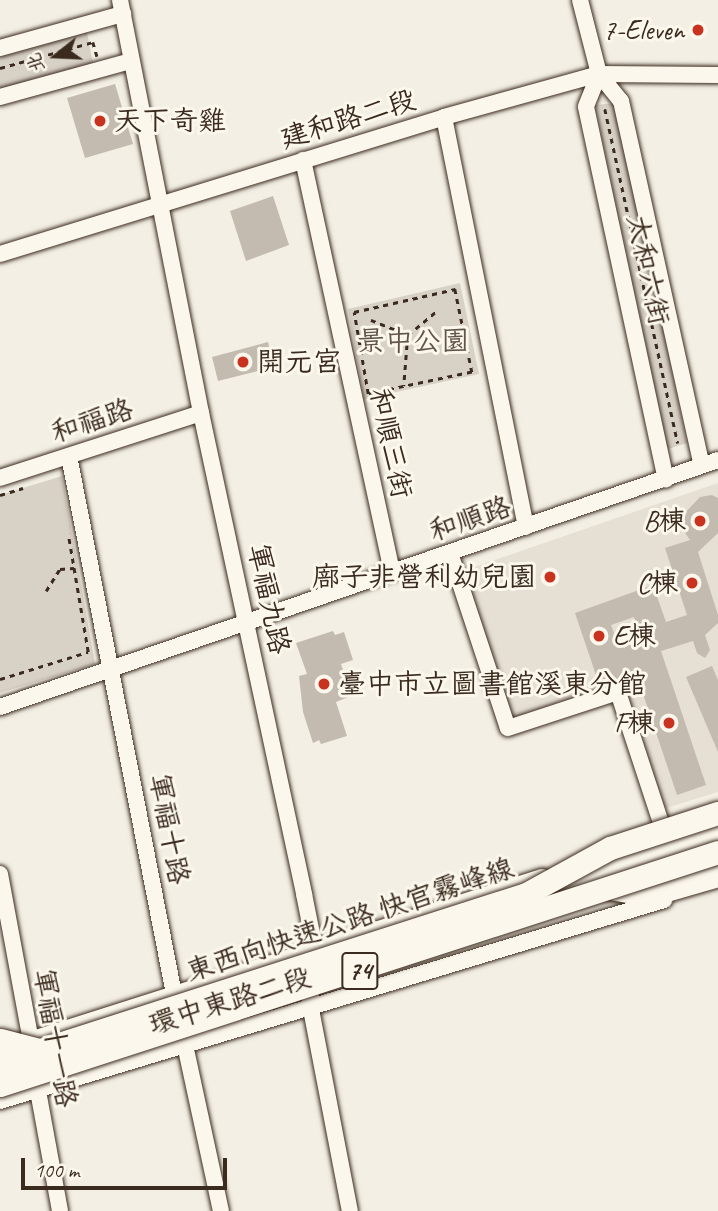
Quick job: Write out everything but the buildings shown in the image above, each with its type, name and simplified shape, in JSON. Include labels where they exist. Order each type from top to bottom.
[{"type":"highway","points":[[526,894],[610,848],[718,813]]},
{"type":"highway","name":"東西向快速公路 快官霧峰線","points":[[0,1063],[35,1045],[526,894],[718,831]]},
{"type":"highway","name":"東西向快速公路 快官霧峰線","points":[[0,1085],[718,852]]},
{"type":"highway","points":[[610,888],[649,895],[718,875]]},
{"type":"highway","points":[[0,1040],[35,1045]]},
{"type":"street","name":"太和六街","points":[[580,0],[599,74],[621,101],[710,462]]},
{"type":"street","points":[[0,48],[89,24],[121,7]]},
{"type":"street","name":"軍福九路","points":[[121,7],[201,413],[248,623],[315,949],[310,1004],[350,1211]]},
{"type":"street","points":[[0,97],[131,61]]},
{"type":"street","name":"太和六街","points":[[599,74],[586,107],[666,479]]},
{"type":"street","name":"建和路二段","points":[[0,254],[160,207],[444,117],[599,74],[718,75]]},
{"type":"street","points":[[444,117],[526,527]]},
{"type":"street","name":"和順三街","points":[[303,160],[392,573]]},
{"type":"street","name":"和福路","points":[[0,478],[201,413]]},
{"type":"street","name":"軍福十路","points":[[69,456],[174,994],[221,1211]]},
{"type":"street","name":"和順路","points":[[0,707],[710,462]]},
{"type":"street","points":[[450,553],[508,728],[618,692],[666,838]]},
{"type":"street","name":"環中東路二段","points":[[0,1049],[35,1045],[174,994],[718,821]]},
{"type":"street","name":"軍福十一路","points":[[0,874],[35,1045],[37,1090],[60,1211]]},
{"type":"street","name":"環中東路二段","points":[[0,1101],[310,1004],[718,885]]},
{"type":"path","points":[[89,24],[100,69]]},
{"type":"path","points":[[0,68],[93,42]]},
{"type":"path","points":[[605,109],[678,443]]},
{"type":"path","points":[[455,289],[472,372],[404,386],[368,394],[354,312],[455,289]]},
{"type":"path","points":[[404,386],[408,335],[438,310]]},
{"type":"path","points":[[371,320],[408,335]]},
{"type":"path","points":[[668,446],[686,439]]},
{"type":"path","points":[[0,495],[23,488]]},
{"type":"path","points":[[0,679],[88,652],[68,534]]},
{"type":"path","points":[[46,591],[60,569],[91,567]]},
{"type":"shaded area","points":[[718,483],[718,792],[657,811],[617,692],[508,728],[457,573]]},
{"type":"green space","points":[[87,32],[93,63],[0,91],[0,57]]},
{"type":"green space","points":[[616,103],[687,443],[668,449],[595,105]]},
{"type":"green space","name":"景中公園","points":[[460,283],[479,374],[364,399],[348,309]]},
{"type":"green space","points":[[62,476],[95,664],[0,693],[0,495]]},
{"type":"place","name":"7-Eleven","points":[[698,30]]},
{"type":"place","name":"天下奇雞","points":[[100,121]]},
{"type":"place","name":"開元宮","points":[[243,362]]},
{"type":"place","name":"B棟","points":[[700,521]]},
{"type":"place","name":"廍子非營利幼兒園","points":[[550,577]]},
{"type":"place","name":"C棟","points":[[692,583]]},
{"type":"place","name":"E棟","points":[[599,636]]},
{"type":"place","name":"臺中市立圖書館溪東分館","points":[[324,684]]},
{"type":"place","name":"F棟","points":[[669,723]]}]
